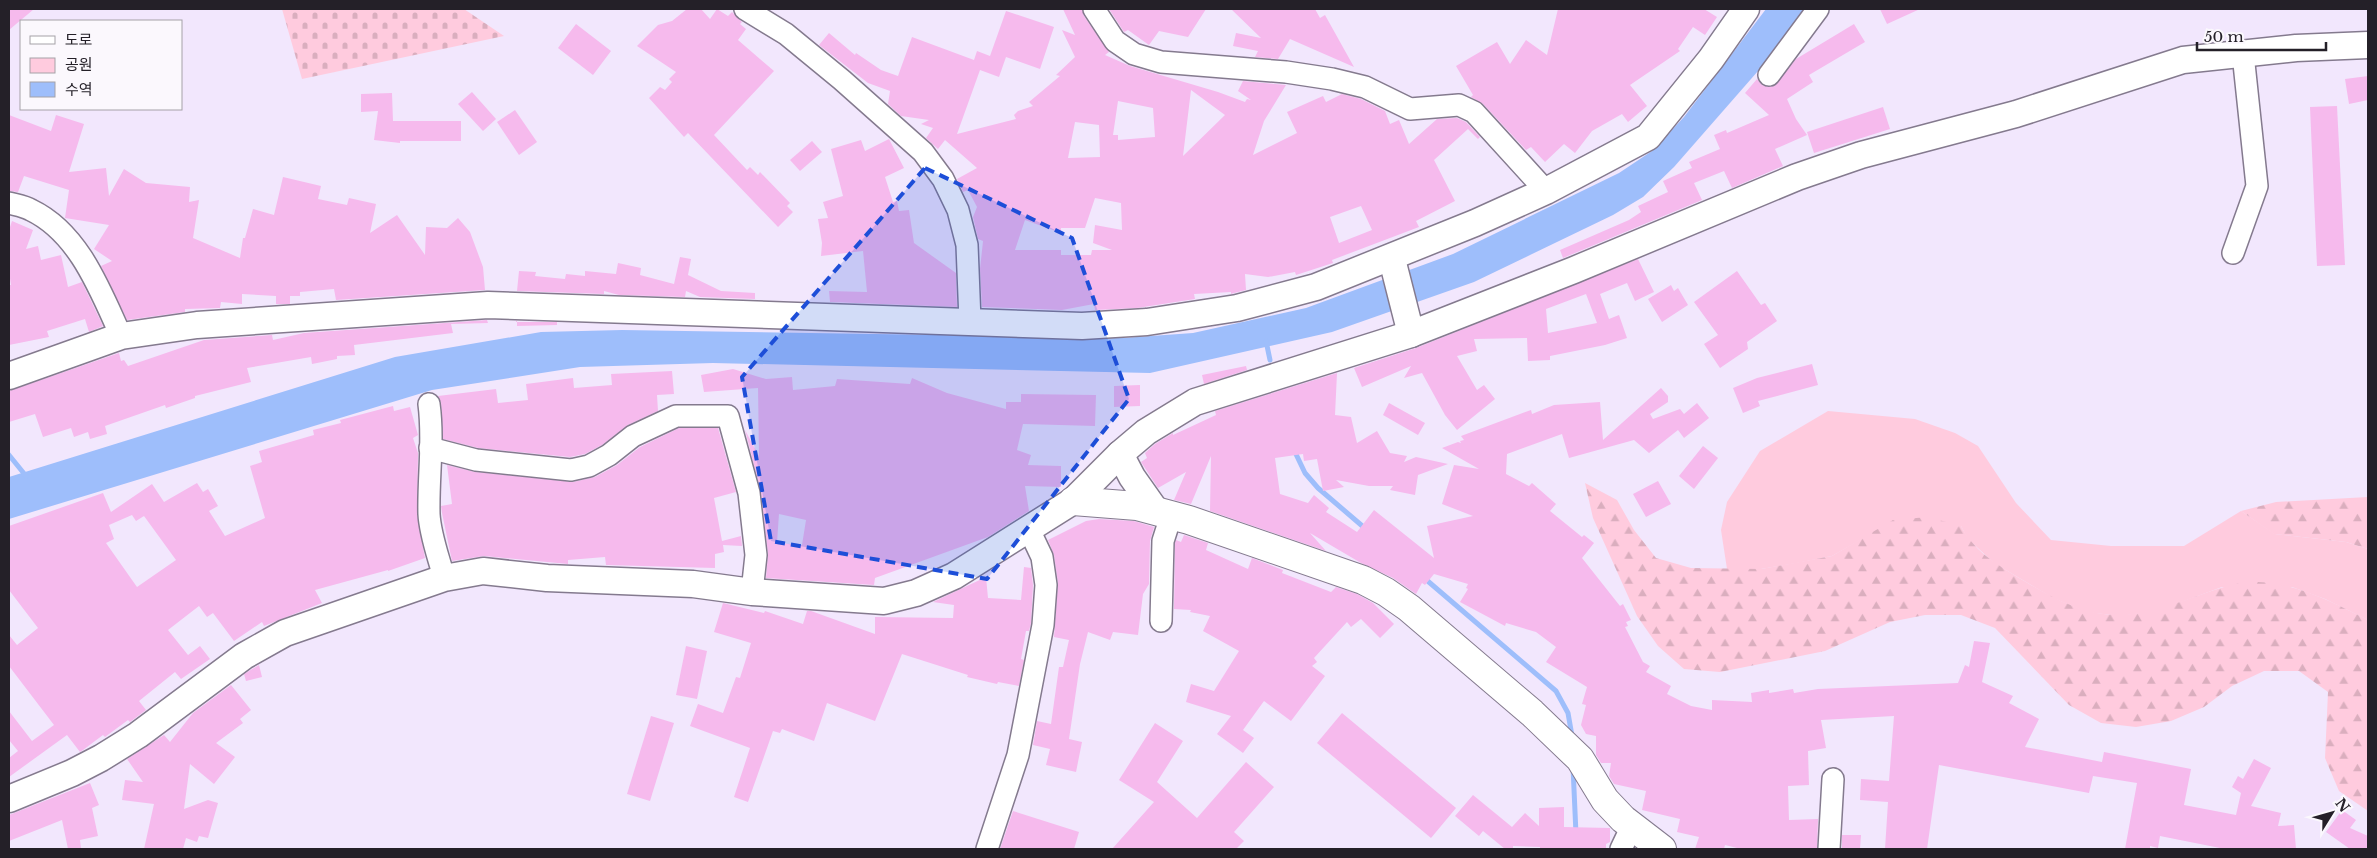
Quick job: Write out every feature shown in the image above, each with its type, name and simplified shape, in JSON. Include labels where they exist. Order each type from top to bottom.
[{"type":"main road","points":[[1073,501],[1137,506],[1198,523],[1341,572],[1386,592],[1435,630],[1572,751],[1605,800],[1627,838],[1662,849]]},
{"type":"street","points":[[745,9],[786,34],[842,80],[923,152],[943,179],[958,210],[967,245],[970,321]]},
{"type":"street","points":[[1094,9],[1115,41],[1134,54],[1161,62],[1286,72],[1332,79],[1365,87],[1410,109],[1459,105],[1474,112],[1546,192]]},
{"type":"street","points":[[9,376],[120,336],[197,325],[488,305],[1082,326],[1147,322],[1219,311],[1316,287],[1392,263],[1546,192],[1648,137],[1711,59],[1746,9]]},
{"type":"street","points":[[1769,74],[1818,9]]},
{"type":"street","points":[[9,799],[72,773],[138,736],[244,656],[278,636],[444,578],[483,571],[547,578],[693,584],[752,592],[884,601],[916,594],[954,576],[1073,501],[1120,454],[1146,432],[1195,402],[1574,270],[1797,177],[1862,155],[2016,114],[2183,60],[2296,48],[2368,44]]},
{"type":"street","points":[[2233,253],[2257,186],[2243,54]]},
{"type":"street","points":[[9,203],[30,209],[51,223],[74,246],[99,287],[120,336]]},
{"type":"street","points":[[1392,263],[1409,329]]},
{"type":"street","points":[[430,404],[433,431],[430,448],[429,516],[444,578]]},
{"type":"street","points":[[430,448],[476,460],[571,470],[589,466],[609,455],[633,436],[676,416],[728,416],[749,493],[756,555],[752,592]]},
{"type":"street","points":[[1120,454],[1132,478],[1163,513],[1161,621]]},
{"type":"street","points":[[987,849],[1018,755],[1043,624],[1046,585],[1042,557],[1033,538],[1026,531]]},
{"type":"street","points":[[1829,849],[1833,779]]},
{"type":"highlighted area","points":[[925,168],[1072,238],[1129,399],[987,579],[771,541],[742,377]]},
{"type":"green space","points":[[282,9],[464,9],[504,36],[302,79]]},
{"type":"green space","points":[[1828,411],[1915,419],[1955,433],[1978,446],[2016,503],[2051,540],[2111,546],[2184,546],[2241,511],[2275,534],[2346,542],[2368,549],[2368,620],[2325,599],[2292,587],[2222,587],[2157,611],[2120,616],[2086,612],[2053,598],[1994,563],[1968,539],[1961,526],[1862,539],[1832,556],[1797,563],[1761,569],[1727,569],[1721,530],[1727,502],[1760,451]]},
{"type":"green space","points":[[1585,483],[1617,500],[1634,530],[1656,558],[1691,568],[1761,569],[1832,556],[1893,520],[1928,517],[1961,526],[1981,552],[1998,565],[2049,595],[2069,605],[2088,611],[2125,615],[2144,612],[2224,587],[2249,582],[2273,583],[2315,595],[2368,620],[2368,811],[2339,791],[2325,758],[2328,692],[2299,671],[2264,671],[2232,686],[2204,707],[2171,721],[2136,727],[2101,723],[2069,705],[1995,628],[1961,615],[1925,615],[1890,622],[1825,651],[1720,672],[1684,669],[1658,646],[1637,616],[1593,518]]},
{"type":"green space","points":[[2368,497],[2368,549],[2346,542],[2274,534],[2241,511],[2276,502]]},
{"type":"water","points":[[1766,9],[1804,9],[1758,71],[1674,167],[1643,197],[1613,215],[1474,282],[1332,332],[1150,373],[713,363],[580,367],[432,390],[9,519],[9,477],[395,357],[541,332],[622,330],[1123,338],[1193,333],[1306,308],[1453,254],[1619,173],[1652,151],[1684,117]]},
{"type":"building","points":[[9,9],[34,9],[20,20],[9,30]]},
{"type":"building","points":[[687,9],[701,9],[710,19],[717,9],[728,16],[732,12],[746,29],[738,40],[774,71],[714,135],[747,170],[750,167],[758,175],[760,172],[790,203],[787,206],[793,212],[778,227],[688,133],[684,137],[649,98],[660,87],[665,90],[672,82],[669,79],[676,72],[637,46],[658,25],[672,21]]},
{"type":"building","points":[[1063,9],[1082,9],[1084,16],[1109,52],[1105,55],[1130,66],[1245,102],[1247,99],[1251,100],[1238,91],[1243,81],[1286,85],[1264,121],[1253,155],[1297,133],[1287,112],[1323,96],[1326,102],[1342,94],[1361,99],[1385,111],[1390,124],[1399,120],[1409,144],[1437,119],[1457,118],[1466,122],[1480,137],[1478,139],[1468,129],[1434,160],[1455,201],[1416,221],[1419,227],[1332,260],[1333,263],[1296,275],[1295,272],[1268,277],[1245,274],[1246,290],[1231,294],[1231,292],[1194,294],[1195,299],[1137,308],[1095,310],[1094,304],[1062,310],[982,307],[980,269],[983,241],[978,239],[973,217],[977,207],[968,190],[963,192],[957,179],[977,168],[945,140],[938,149],[926,138],[933,128],[921,124],[929,120],[901,116],[888,104],[890,91],[868,83],[819,45],[829,33],[855,55],[856,53],[881,70],[898,76],[912,37],[974,60],[977,51],[990,56],[1006,11],[1054,27],[1040,69],[1006,57],[999,77],[980,70],[957,134],[1016,119],[1014,115],[1018,111],[1033,106],[1029,102],[1060,76],[1056,75],[1075,57],[1062,30],[1075,35]],"holes":[[[1191,90],[1225,115],[1183,156]],[[1118,101],[1153,108],[1155,137],[1118,140],[1118,135],[1113,135]],[[1075,122],[1099,125],[1100,157],[1068,158]],[[1095,198],[1121,203],[1122,230],[1095,225],[1093,243],[1112,250],[1092,250],[1091,255],[1061,255],[1061,250],[1015,250],[1025,220],[1061,233],[1061,228],[1085,228]],[[1361,206],[1372,230],[1339,243],[1330,217]]]},
{"type":"building","points":[[1109,9],[1206,9],[1188,37],[1159,31],[1149,45],[1128,30],[1124,32]]},
{"type":"building","points":[[1231,9],[1315,9],[1320,18],[1325,15],[1354,67],[1290,39],[1278,59],[1255,57],[1258,51],[1233,46],[1236,33],[1261,38]]},
{"type":"building","points":[[1558,9],[1704,9],[1717,17],[1705,35],[1693,27],[1678,49],[1680,51],[1630,85],[1647,106],[1628,122],[1622,114],[1592,131],[1575,153],[1564,144],[1545,162],[1531,147],[1526,150],[1483,104],[1471,97],[1473,95],[1456,66],[1497,42],[1510,64],[1526,40],[1547,55]]},
{"type":"building","points":[[1880,9],[1920,9],[1887,24]]},
{"type":"building","points":[[576,24],[611,51],[593,75],[558,48]]},
{"type":"building","points":[[1854,24],[1865,42],[1809,75],[1813,82],[1787,99],[1796,119],[1807,135],[1775,149],[1783,166],[1732,188],[1724,171],[1694,183],[1702,200],[1563,258],[1560,250],[1629,220],[1641,212],[1638,206],[1668,192],[1663,181],[1692,168],[1689,162],[1720,149],[1714,135],[1726,130],[1727,133],[1769,115],[1745,93],[1757,79],[1762,85],[1774,86],[1796,59]]},
{"type":"building","points":[[2368,76],[2368,100],[2349,104],[2345,79]]},
{"type":"building","points":[[472,92],[496,119],[483,131],[458,104]]},
{"type":"building","points":[[392,93],[393,121],[461,121],[461,141],[400,141],[400,143],[374,140],[378,111],[361,112],[361,94]]},
{"type":"building","points":[[2337,106],[2345,265],[2317,266],[2310,107]]},
{"type":"building","points":[[1883,107],[1890,129],[1814,153],[1807,132]]},
{"type":"building","points":[[515,110],[537,142],[519,155],[497,122]]},
{"type":"building","points":[[9,115],[51,131],[56,115],[84,124],[69,172],[106,168],[109,196],[124,169],[146,183],[190,187],[189,202],[199,200],[193,238],[240,258],[243,238],[245,238],[253,209],[274,215],[283,177],[321,186],[318,199],[347,205],[349,198],[376,204],[370,233],[397,215],[425,255],[426,227],[447,228],[458,218],[470,232],[483,267],[485,290],[336,300],[334,289],[300,292],[300,296],[290,296],[290,304],[276,304],[276,296],[242,294],[242,304],[221,302],[220,308],[185,309],[185,312],[127,320],[101,266],[112,261],[94,249],[109,225],[65,218],[69,190],[24,176],[18,192],[9,191]]},
{"type":"building","points":[[889,139],[904,168],[885,177],[893,202],[897,201],[899,211],[909,210],[914,243],[956,273],[957,307],[830,302],[829,291],[867,292],[863,251],[821,256],[822,243],[818,219],[828,218],[823,202],[843,196],[831,149],[861,140],[865,151]]},
{"type":"building","points":[[812,141],[822,152],[800,171],[790,160]]},
{"type":"building","points":[[12,221],[33,230],[26,249],[38,246],[41,260],[61,255],[68,287],[82,282],[103,326],[89,332],[85,319],[47,331],[49,337],[9,345],[9,285],[11,285],[9,272],[9,230]]},
{"type":"building","points":[[680,257],[691,259],[688,275],[721,291],[755,293],[755,299],[700,297],[686,291],[685,297],[619,295],[604,291],[604,294],[517,291],[519,271],[536,272],[535,276],[565,279],[566,274],[585,276],[585,271],[616,274],[618,263],[641,268],[640,275],[674,284]]},
{"type":"building","points":[[1638,259],[1654,292],[1635,301],[1627,283],[1600,294],[1609,319],[1619,315],[1627,338],[1605,345],[1550,356],[1550,360],[1528,361],[1527,338],[1474,339],[1477,351],[1457,356],[1477,390],[1484,385],[1495,399],[1457,430],[1445,415],[1422,373],[1404,378],[1411,366],[1362,387],[1354,368],[1416,348]],"holes":[[[1586,294],[1597,323],[1548,333],[1546,309]]]},
{"type":"building","points":[[1737,271],[1761,305],[1765,303],[1777,321],[1747,342],[1748,349],[1720,368],[1704,344],[1718,335],[1694,302]]},
{"type":"building","points":[[1671,285],[1674,291],[1678,288],[1688,305],[1662,322],[1648,299]]},
{"type":"building","points":[[487,320],[488,323],[451,324],[453,333],[354,345],[355,355],[337,356],[337,359],[312,364],[311,357],[247,368],[251,382],[195,396],[195,398],[166,408],[165,405],[105,426],[107,434],[90,439],[88,432],[74,437],[71,428],[43,437],[35,414],[9,422],[9,391],[119,353],[121,361],[124,360],[128,366],[204,340],[272,335],[273,340],[304,333]]},
{"type":"building","points":[[517,321],[557,322],[557,325],[517,326]]},
{"type":"building","points":[[1812,364],[1818,385],[1758,401],[1760,406],[1743,413],[1733,388],[1757,378]]},
{"type":"building","points":[[1246,366],[1247,370],[1204,384],[1202,375]]},
{"type":"building","points":[[733,369],[766,379],[792,377],[793,390],[835,386],[837,379],[910,384],[912,378],[947,393],[1006,409],[1006,402],[1021,402],[1021,394],[1096,395],[1095,426],[1023,424],[1017,450],[1031,455],[1028,465],[1061,466],[1061,487],[1025,486],[1029,511],[988,537],[875,578],[874,585],[766,578],[768,554],[761,492],[745,430],[759,456],[758,388],[704,392],[701,375]],"holes":[[[779,514],[806,520],[802,545],[777,543]]]},
{"type":"building","points":[[672,371],[674,394],[657,395],[658,411],[628,425],[602,445],[585,454],[570,457],[478,448],[443,439],[441,403],[438,396],[496,389],[498,403],[528,400],[526,384],[573,378],[574,388],[612,385],[611,374]]},
{"type":"building","points":[[1337,373],[1335,415],[1351,417],[1357,443],[1377,431],[1390,453],[1407,456],[1404,462],[1416,457],[1448,464],[1418,475],[1415,495],[1390,490],[1393,486],[1369,486],[1336,480],[1344,487],[1323,491],[1317,459],[1304,461],[1303,454],[1275,458],[1280,494],[1308,503],[1314,495],[1329,508],[1326,512],[1357,532],[1374,510],[1434,558],[1427,526],[1473,516],[1442,504],[1454,465],[1479,469],[1442,448],[1458,442],[1461,443],[1460,441],[1464,440],[1461,436],[1531,410],[1532,414],[1554,405],[1600,402],[1603,440],[1661,388],[1668,396],[1668,402],[1650,414],[1653,419],[1680,409],[1684,414],[1697,403],[1709,418],[1684,438],[1678,430],[1649,453],[1634,440],[1569,458],[1562,434],[1507,454],[1506,474],[1529,486],[1532,483],[1556,504],[1550,511],[1582,537],[1584,535],[1594,543],[1582,558],[1620,606],[1623,604],[1631,620],[1626,622],[1628,626],[1625,627],[1643,662],[1650,666],[1646,672],[1671,686],[1667,694],[1691,706],[1712,710],[1712,700],[1752,702],[1751,693],[1769,690],[1769,693],[1793,689],[1794,693],[1818,689],[1958,683],[1965,665],[1969,667],[1974,641],[1990,643],[1982,682],[2013,696],[2009,703],[2039,719],[2025,747],[2102,762],[2104,752],[2191,769],[2184,805],[2236,815],[2241,793],[2232,787],[2238,776],[2243,779],[2254,759],[2271,768],[2251,806],[2281,813],[2278,826],[2294,825],[2296,849],[2225,849],[2160,836],[2158,848],[2150,846],[2150,849],[2125,849],[2137,783],[2093,776],[2089,793],[1939,765],[1927,849],[1885,849],[1888,802],[1860,800],[1861,779],[1889,781],[1894,716],[1821,720],[1826,748],[1808,751],[1809,785],[1788,786],[1789,820],[1818,819],[1817,849],[1741,849],[1725,845],[1724,849],[1695,849],[1699,837],[1677,832],[1680,819],[1642,810],[1646,791],[1614,784],[1609,776],[1611,763],[1601,763],[1596,755],[1596,736],[1586,734],[1581,725],[1586,705],[1582,704],[1587,687],[1546,662],[1556,647],[1536,632],[1506,623],[1505,626],[1460,602],[1468,589],[1466,588],[1468,584],[1434,574],[1425,585],[1422,583],[1416,594],[1393,578],[1361,563],[1310,533],[1326,551],[1210,511],[1211,456],[1191,504],[1174,500],[1186,472],[1158,488],[1141,462],[1147,458],[1145,453],[1155,444],[1173,433],[1173,435],[1216,415],[1215,411]]},
{"type":"building","points":[[1140,385],[1140,406],[1114,407],[1114,386]]},
{"type":"building","points":[[1389,403],[1425,423],[1418,435],[1383,415]]},
{"type":"building","points":[[393,406],[394,411],[410,407],[418,435],[413,438],[418,453],[417,515],[425,558],[388,571],[315,590],[322,603],[264,626],[262,622],[234,641],[213,613],[207,617],[199,606],[168,630],[188,655],[200,646],[210,659],[181,679],[175,672],[139,701],[146,710],[130,722],[128,720],[105,737],[103,735],[80,752],[67,735],[9,777],[9,758],[18,751],[9,740],[9,711],[32,741],[54,725],[9,666],[9,635],[17,645],[38,628],[9,590],[9,526],[103,493],[111,512],[152,484],[164,502],[197,483],[203,492],[208,489],[218,506],[209,511],[225,536],[265,518],[250,466],[262,462],[259,451],[314,435],[313,430],[341,423],[340,420]],"holes":[[[132,515],[136,521],[144,516],[176,560],[137,587],[106,543],[114,539],[109,525]]]},
{"type":"building","points":[[679,428],[718,428],[736,492],[714,498],[722,541],[741,536],[742,546],[723,545],[724,552],[715,554],[715,568],[606,565],[605,557],[568,560],[568,564],[484,556],[452,561],[441,506],[452,504],[447,465],[475,472],[573,482],[595,477],[617,465],[640,447]]},
{"type":"building","points":[[1703,446],[1718,458],[1694,489],[1679,476]]},
{"type":"building","points":[[1658,481],[1671,504],[1646,517],[1633,494]]},
{"type":"building","points":[[1099,519],[1134,521],[1154,527],[1150,541],[1149,584],[1143,594],[1138,635],[1113,632],[1110,640],[1088,632],[1080,664],[1069,739],[1082,742],[1076,772],[1046,765],[1050,749],[1033,745],[1037,721],[1051,724],[1059,667],[1063,667],[1069,640],[1054,637],[1058,583],[1054,555],[1048,540],[1086,521]]},
{"type":"building","points":[[1184,535],[1208,543],[1206,550],[1248,569],[1252,558],[1283,570],[1282,573],[1331,592],[1336,587],[1357,594],[1373,603],[1394,624],[1380,638],[1361,619],[1351,627],[1347,622],[1314,658],[1317,662],[1312,666],[1325,676],[1291,721],[1264,701],[1243,730],[1254,738],[1243,753],[1217,734],[1231,716],[1186,702],[1191,684],[1214,691],[1239,651],[1203,631],[1210,616],[1190,612],[1191,610],[1174,609],[1175,543],[1176,540],[1181,542]]},
{"type":"building","points":[[1024,567],[1031,568],[1033,585],[1031,623],[1029,631],[1026,631],[1021,659],[1024,660],[1019,686],[998,682],[997,684],[967,677],[968,675],[902,654],[875,721],[827,703],[814,741],[782,729],[780,733],[773,731],[748,802],[734,797],[750,748],[690,726],[698,704],[723,713],[736,677],[740,678],[751,643],[714,632],[723,603],[764,613],[765,611],[803,624],[807,611],[811,611],[875,634],[875,617],[953,618],[954,605],[933,602],[986,577],[988,598],[1021,600]]},
{"type":"building","points":[[686,646],[707,651],[697,699],[676,695]]},
{"type":"building","points":[[259,665],[262,677],[246,681],[244,674]]},
{"type":"building","points":[[231,685],[251,710],[240,719],[243,723],[216,743],[235,757],[214,784],[190,764],[184,809],[208,800],[218,803],[208,838],[199,836],[197,842],[186,838],[183,849],[144,849],[154,804],[122,800],[125,780],[143,782],[127,759],[164,735],[170,742],[193,713]]},
{"type":"building","points":[[1342,713],[1456,808],[1431,838],[1317,743]]},
{"type":"building","points":[[651,716],[674,723],[650,801],[627,794]]},
{"type":"building","points":[[1155,723],[1183,741],[1157,782],[1197,818],[1246,762],[1274,787],[1234,832],[1244,841],[1236,849],[1112,849],[1154,802],[1119,780]]},
{"type":"building","points":[[90,783],[99,805],[92,808],[98,836],[80,840],[81,849],[68,849],[62,820],[9,841],[9,815]]},
{"type":"building","points":[[1473,795],[1512,827],[1525,813],[1539,826],[1539,808],[1564,807],[1564,827],[1610,828],[1610,842],[1606,844],[1606,849],[1540,849],[1540,847],[1513,846],[1513,849],[1505,849],[1483,831],[1479,836],[1455,816]]},
{"type":"building","points":[[2342,810],[2356,820],[2350,828],[2368,836],[2368,849],[2350,849],[2326,832]]},
{"type":"building","points":[[1013,811],[1079,832],[1074,849],[1000,849]]},
{"type":"building","points":[[1842,835],[1861,835],[1860,849],[1842,849]]},
{"type":"waterway","points":[[1266,341],[1270,360]]},
{"type":"waterway","points":[[1294,450],[1305,473],[1318,488],[1367,530]]},
{"type":"waterway","points":[[9,455],[26,476]]},
{"type":"waterway","points":[[1423,577],[1556,691],[1568,713],[1572,736]]},
{"type":"waterway","points":[[1573,767],[1576,834]]}]
